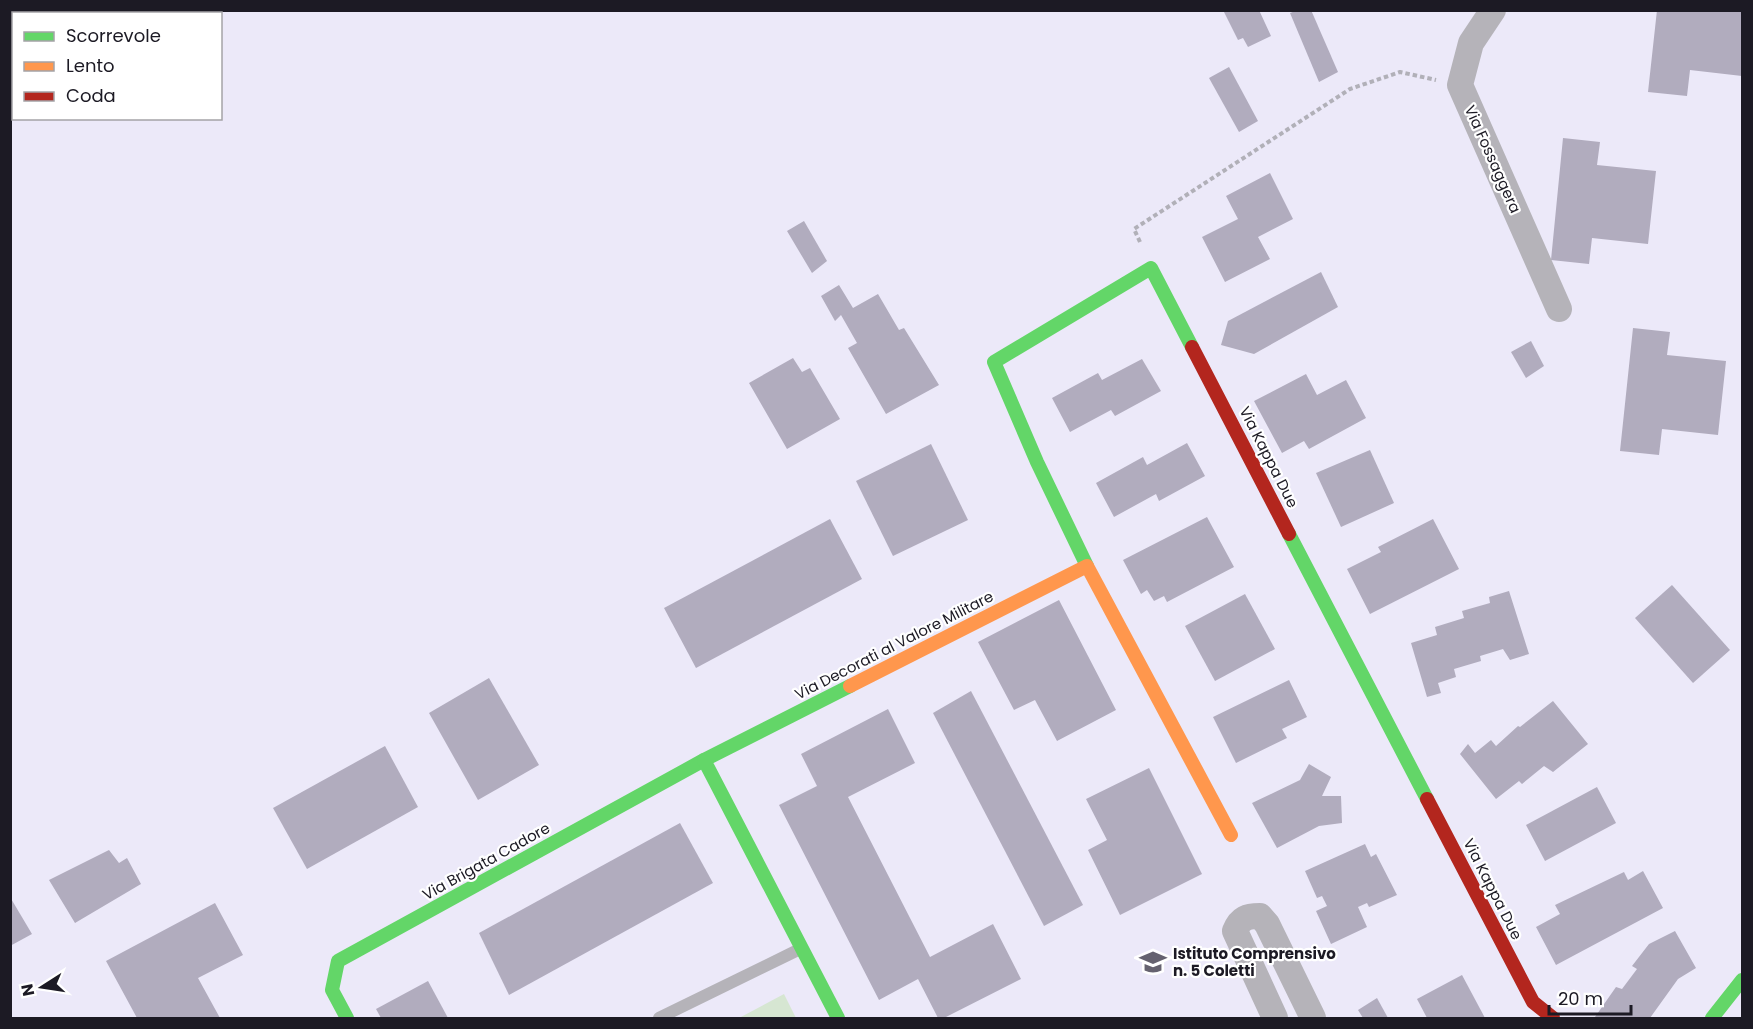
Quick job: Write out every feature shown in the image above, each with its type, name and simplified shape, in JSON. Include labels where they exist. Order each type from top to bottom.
[{"type":"street","points":[[1460,85],[1471,43],[1493,10]]},
{"type":"street","name":"Via Fossaggera","points":[[1460,85],[1559,309]]},
{"type":"street","points":[[1151,268],[994,362],[1037,462],[1087,566],[1231,836]]},
{"type":"street","name":"Via Kappa Due","points":[[1151,268],[1533,1002],[1553,1018]]},
{"type":"street","name":"Via Decorati al Valore Militare","points":[[704,760],[1087,566]]},
{"type":"street","points":[[704,760],[838,1018]]},
{"type":"street","name":"Via Brigata Cadore","points":[[347,1018],[332,990],[338,961],[704,760]]},
{"type":"street","points":[[1275,1018],[1235,931],[1238,923],[1247,916],[1260,916],[1267,924],[1312,1018]]},
{"type":"street","points":[[1712,1018],[1743,980]]},
{"type":"lane","points":[[659,1018],[801,948]]},
{"type":"path","points":[[559,10],[595,10]]},
{"type":"path","points":[[1151,268],[1134,229],[1350,89],[1400,72],[1460,85]]},
{"type":"green space","points":[[784,994],[796,1018],[739,1018]]},
{"type":"building","points":[[1223,10],[1259,10],[1271,36],[1248,47],[1243,38],[1238,40]]},
{"type":"building","points":[[1298,10],[1311,10],[1338,72],[1319,82],[1290,13]]},
{"type":"building","points":[[1657,10],[1742,10],[1742,76],[1690,70],[1687,96],[1648,92]]},
{"type":"building","points":[[1229,67],[1258,121],[1239,132],[1209,78]]},
{"type":"building","points":[[1563,138],[1600,142],[1597,165],[1656,171],[1648,244],[1592,238],[1589,264],[1551,260]]},
{"type":"building","points":[[1270,173],[1293,219],[1258,237],[1270,259],[1225,282],[1202,237],[1238,219],[1226,196]]},
{"type":"building","points":[[804,221],[827,261],[812,273],[787,231]]},
{"type":"building","points":[[1321,272],[1338,307],[1254,354],[1221,345],[1228,321]]},
{"type":"building","points":[[839,285],[853,308],[878,294],[899,330],[904,328],[939,385],[886,414],[848,348],[857,343],[841,315],[835,321],[821,296]]},
{"type":"building","points":[[1633,328],[1670,332],[1667,355],[1726,361],[1718,435],[1662,429],[1659,455],[1620,451]]},
{"type":"building","points":[[1531,341],[1544,366],[1526,378],[1511,352]]},
{"type":"building","points":[[793,358],[802,372],[810,368],[840,419],[787,449],[749,383]]},
{"type":"building","points":[[1142,359],[1161,391],[1115,416],[1111,410],[1070,432],[1052,398],[1098,373],[1102,380]]},
{"type":"building","points":[[1306,374],[1317,395],[1346,380],[1366,418],[1309,449],[1304,441],[1282,453],[1254,401]]},
{"type":"building","points":[[1187,443],[1205,476],[1159,501],[1156,494],[1114,517],[1096,483],[1143,457],[1147,465]]},
{"type":"building","points":[[931,444],[968,520],[893,556],[856,481]]},
{"type":"building","points":[[1370,450],[1394,503],[1341,527],[1316,473]]},
{"type":"building","points":[[1207,517],[1234,567],[1167,602],[1164,596],[1154,601],[1147,590],[1141,594],[1123,560]]},
{"type":"building","points":[[830,519],[862,579],[696,668],[664,608]]},
{"type":"building","points":[[1433,519],[1459,569],[1370,614],[1347,569],[1381,552],[1378,547]]},
{"type":"building","points":[[1672,585],[1730,650],[1693,683],[1635,618]]},
{"type":"building","points":[[1509,591],[1529,654],[1510,660],[1503,649],[1480,656],[1481,661],[1454,669],[1456,677],[1438,683],[1441,693],[1427,697],[1411,643],[1437,635],[1435,627],[1464,618],[1462,611],[1490,603],[1489,597]]},
{"type":"building","points":[[1245,594],[1275,649],[1215,681],[1185,626]]},
{"type":"building","points":[[1059,600],[1116,710],[1057,741],[1035,700],[1014,710],[978,642]]},
{"type":"building","points":[[489,678],[539,765],[478,800],[429,713]]},
{"type":"building","points":[[1289,680],[1307,717],[1282,729],[1287,738],[1236,763],[1213,717]]},
{"type":"building","points":[[971,691],[1083,905],[1044,926],[933,713]]},
{"type":"building","points":[[1553,701],[1588,744],[1553,772],[1544,766],[1522,784],[1519,781],[1496,799],[1460,754],[1468,744],[1475,753],[1491,740],[1496,746],[1518,726],[1520,727]]},
{"type":"building","points":[[888,709],[915,763],[848,797],[930,957],[993,924],[1021,979],[944,1018],[938,1018],[918,979],[879,1000],[779,805],[817,786],[801,754]]},
{"type":"building","points":[[385,746],[418,807],[307,869],[273,808]]},
{"type":"building","points":[[1309,764],[1331,777],[1322,796],[1341,796],[1342,823],[1319,826],[1277,848],[1252,803],[1300,780]]},
{"type":"building","points":[[1149,768],[1202,874],[1120,915],[1088,850],[1107,840],[1086,799]]},
{"type":"building","points":[[1597,787],[1616,823],[1545,861],[1526,825]]},
{"type":"building","points":[[680,823],[713,883],[509,995],[479,933]]},
{"type":"building","points":[[1365,844],[1371,857],[1376,854],[1397,895],[1369,907],[1367,903],[1358,907],[1367,927],[1331,944],[1316,911],[1327,906],[1322,896],[1317,898],[1305,871]]},
{"type":"building","points":[[109,850],[119,863],[127,858],[141,884],[75,923],[49,880]]},
{"type":"building","points":[[1643,871],[1663,908],[1556,965],[1536,927],[1560,914],[1555,905],[1624,872],[1628,880]]},
{"type":"building","points":[[10,897],[32,934],[10,946]]},
{"type":"building","points":[[215,903],[243,955],[198,978],[220,1018],[137,1018],[106,961]]},
{"type":"building","points":[[1675,931],[1696,968],[1678,979],[1650,1018],[1595,1017],[1616,987],[1622,989],[1637,969],[1632,966],[1649,944]]},
{"type":"building","points":[[1462,975],[1485,1018],[1427,1018],[1417,999]]},
{"type":"building","points":[[428,981],[448,1018],[381,1018],[376,1009]]},
{"type":"building","points":[[1377,998],[1388,1018],[1363,1018],[1358,1010]]},
{"type":"traffic: fast","points":[[1087,566],[1037,462],[994,362],[1151,268],[1192,347]]},
{"type":"traffic: fast","points":[[1289,534],[1427,799]]},
{"type":"traffic: fast","points":[[838,1018],[704,760],[850,686]]},
{"type":"traffic: fast","points":[[347,1018],[332,990],[338,961],[704,760]]},
{"type":"traffic: fast","points":[[1712,1018],[1742,980]]},
{"type":"traffic: slow","points":[[850,686],[1087,566],[1231,835]]},
{"type":"traffic: jam","points":[[1192,347],[1289,534]]},
{"type":"traffic: jam","points":[[1427,799],[1533,1002],[1553,1018]]},
{"type":"place","name":"Istituto Comprensivo n. 5 Coletti","points":[[1153,962]]}]
